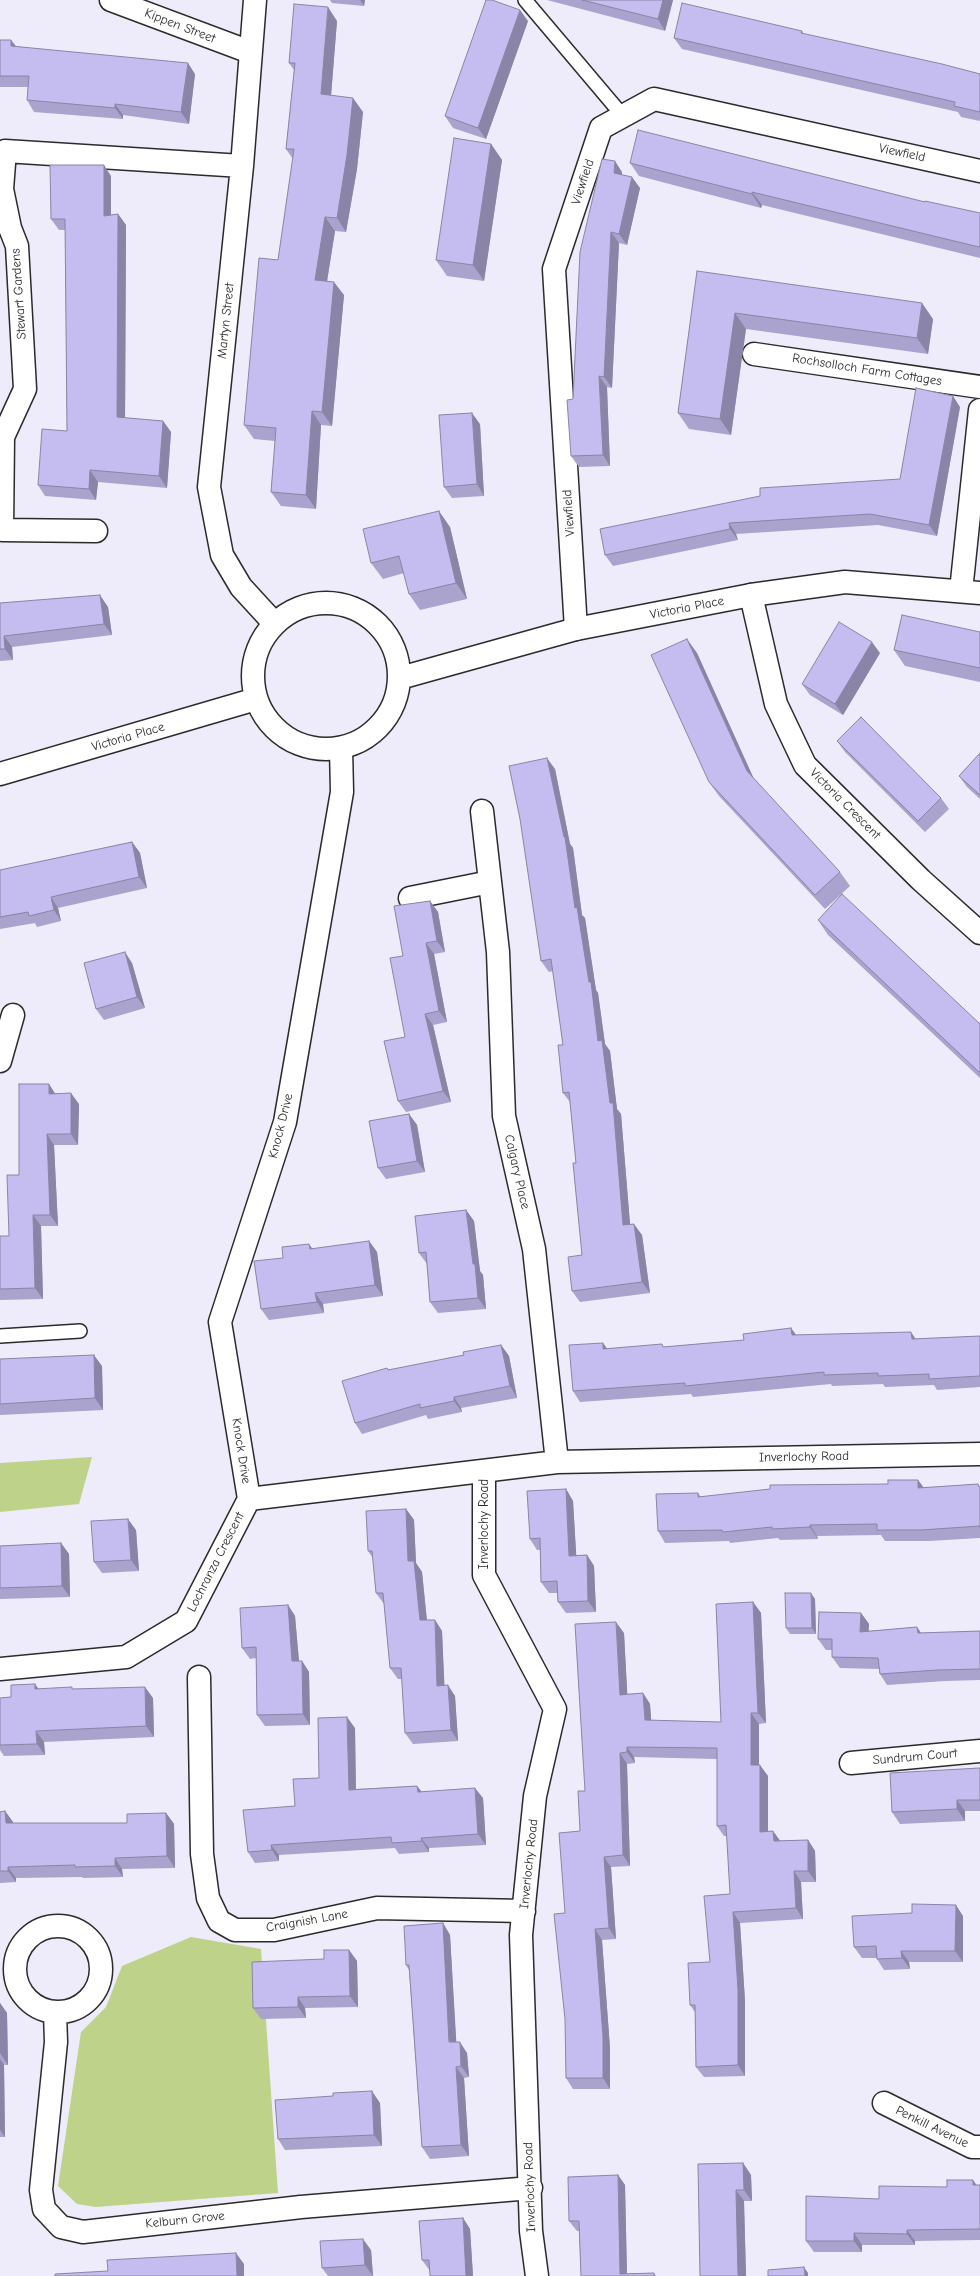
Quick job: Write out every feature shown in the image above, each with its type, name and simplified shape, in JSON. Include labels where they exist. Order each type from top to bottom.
[{"type":"street","name":"Kippen Street","points":[[110,0],[250,52]]},
{"type":"street","name":"Martyn Street","points":[[255,0],[242,166],[209,487],[222,555],[241,587],[274,623]]},
{"type":"street","name":"Viewfield","points":[[576,629],[554,269],[601,128],[654,99],[980,171]]},
{"type":"street","name":"Stewart Gardens","points":[[96,531],[2,530],[3,437],[25,389],[17,246],[10,228],[2,188],[5,151],[242,166]]},
{"type":"street","name":"Rochsolloch Farm Cottages","points":[[754,354],[980,387]]},
{"type":"street","points":[[970,592],[980,410]]},
{"type":"street","name":"Victoria Place","points":[[400,678],[576,629],[751,595],[844,582],[970,592]]},
{"type":"street","name":"Victoria Crescent","points":[[751,595],[776,704],[805,765],[921,880],[980,933]]},
{"type":"street","points":[[319,602],[344,604],[367,614],[385,631],[396,653],[400,678],[395,702],[382,723],[364,739],[341,748],[320,749],[299,745],[280,734],[266,718],[256,699],[252,679],[254,658],[261,639],[274,623],[295,609],[319,602]]},
{"type":"street","name":"Victoria Place","points":[[0,774],[256,699]]},
{"type":"street","name":"Knock Drive","points":[[249,1499],[220,1322],[285,1122],[342,792],[341,748]]},
{"type":"street","name":"Calgary Place","points":[[482,811],[498,952],[504,1116],[534,1249],[557,1462]]},
{"type":"street","points":[[410,898],[490,882]]},
{"type":"street","points":[[0,1061],[13,1015]]},
{"type":"street","name":"Inverlochy Road","points":[[249,1499],[557,1462],[980,1454]]},
{"type":"street","name":"Inverlochy Road","points":[[484,1470],[484,1575],[555,1709],[535,1796],[521,1935],[532,2231],[537,2276]]},
{"type":"street","name":"Lochranza Crescent","points":[[0,1669],[126,1657],[186,1621],[249,1499]]},
{"type":"street","name":"Craignish Lane","points":[[199,1677],[202,1854],[208,1898],[219,1921],[235,1930],[274,1930],[377,1908],[524,1911]]},
{"type":"street","name":"Sundrum Court","points":[[851,1763],[980,1751]]},
{"type":"street","name":"Kelburn Grove","points":[[55,2013],[56,2042],[41,2190],[44,2209],[61,2227],[83,2232],[301,2207],[531,2188]]},
{"type":"street","name":"Penkill Avenue","points":[[884,2104],[972,2147],[980,2147]]},
{"type":"lane","points":[[525,0],[623,116]]},
{"type":"lane","points":[[0,1336],[80,1331]]},
{"type":"green space","points":[[92,1457],[79,1504],[0,1512],[0,1463]]},
{"type":"green space","points":[[191,1937],[261,1949],[278,2193],[96,2207],[77,2204],[58,2186],[81,2032],[106,2007],[122,1966]]},
{"type":"building","points":[[486,0],[492,0],[520,10],[478,128],[445,116]]},
{"type":"building","points":[[582,0],[663,0],[658,19]]},
{"type":"building","points":[[682,3],[802,31],[801,33],[942,64],[980,74],[980,112],[954,106],[955,102],[674,38]]},
{"type":"building","points":[[294,4],[328,7],[321,94],[353,98],[347,155],[337,218],[325,217],[315,280],[334,282],[322,412],[312,411],[306,495],[271,492],[276,428],[244,425],[259,258],[278,260],[294,149],[286,149],[295,63],[289,63]]},
{"type":"building","points":[[0,40],[11,40],[11,46],[188,63],[181,112],[115,104],[115,108],[27,100],[29,76],[0,76]]},
{"type":"building","points":[[638,130],[925,202],[980,213],[979,247],[752,192],[752,194],[630,163]]},
{"type":"building","points":[[454,138],[491,144],[473,265],[436,260]]},
{"type":"building","points":[[602,159],[615,161],[614,173],[632,177],[619,234],[611,232],[604,377],[599,376],[603,455],[571,456],[567,400],[573,399],[580,252]]},
{"type":"building","points":[[50,165],[104,165],[104,216],[118,214],[117,417],[163,421],[159,476],[90,470],[89,489],[38,485],[42,429],[67,431],[65,219],[51,219]]},
{"type":"building","points":[[697,271],[922,303],[917,338],[735,313],[720,419],[678,413]]},
{"type":"building","points":[[916,388],[953,396],[929,525],[870,514],[729,523],[730,529],[605,555],[600,529],[760,496],[760,488],[900,479]]},
{"type":"building","points":[[472,413],[477,484],[444,487],[439,415]]},
{"type":"building","points":[[439,511],[456,583],[409,594],[399,556],[371,563],[363,529]]},
{"type":"building","points":[[100,595],[104,624],[4,636],[5,649],[0,649],[0,603]]},
{"type":"building","points":[[902,615],[980,632],[980,668],[894,650]]},
{"type":"building","points":[[839,622],[872,642],[835,704],[802,684]]},
{"type":"building","points":[[687,639],[747,771],[840,872],[815,895],[709,782],[651,655]]},
{"type":"building","points":[[861,717],[941,798],[918,821],[837,741]]},
{"type":"building","points":[[980,753],[980,795],[959,776]]},
{"type":"building","points":[[547,758],[565,837],[575,908],[577,907],[589,982],[591,982],[598,1041],[602,1040],[610,1103],[613,1103],[623,1225],[634,1224],[642,1282],[572,1291],[568,1257],[582,1255],[573,1163],[576,1163],[569,1092],[563,1093],[558,1045],[563,1045],[551,959],[541,961],[520,819],[509,766]]},
{"type":"building","points":[[132,842],[139,877],[51,897],[54,910],[29,916],[28,912],[0,917],[0,870]]},
{"type":"building","points":[[842,894],[980,1024],[980,1073],[818,920]]},
{"type":"building","points":[[430,901],[437,941],[426,943],[439,1011],[425,1014],[443,1091],[398,1101],[384,1041],[405,1037],[390,958],[403,956],[394,906]]},
{"type":"building","points":[[125,952],[137,997],[96,1009],[84,963]]},
{"type":"building","points":[[19,1084],[49,1084],[49,1094],[71,1093],[71,1134],[47,1134],[50,1215],[33,1215],[35,1288],[0,1289],[0,1236],[9,1236],[7,1175],[19,1175]]},
{"type":"building","points":[[409,1114],[417,1161],[378,1168],[369,1121]]},
{"type":"building","points":[[466,1210],[473,1264],[475,1264],[478,1298],[430,1302],[426,1252],[419,1253],[415,1216]]},
{"type":"building","points":[[369,1241],[375,1285],[315,1293],[317,1302],[261,1309],[254,1261],[283,1258],[282,1247],[309,1244],[310,1249]]},
{"type":"building","points":[[791,1328],[792,1335],[911,1332],[912,1339],[980,1336],[980,1376],[929,1379],[929,1374],[878,1376],[878,1373],[824,1375],[824,1372],[685,1386],[685,1383],[573,1391],[569,1345],[603,1343],[603,1349],[662,1344],[663,1347],[744,1340],[743,1334]]},
{"type":"building","points":[[501,1345],[510,1386],[454,1397],[454,1401],[420,1408],[420,1404],[355,1423],[342,1381],[387,1368],[388,1370],[464,1355],[463,1352]]},
{"type":"building","points":[[94,1355],[95,1398],[0,1404],[0,1359]]},
{"type":"building","points":[[888,1480],[918,1480],[918,1488],[978,1484],[980,1487],[980,1526],[921,1530],[877,1530],[877,1524],[810,1525],[810,1527],[772,1529],[772,1527],[723,1532],[722,1530],[658,1531],[656,1494],[698,1493],[698,1497],[770,1489],[770,1485],[888,1484]]},
{"type":"building","points":[[566,1489],[569,1556],[587,1555],[588,1601],[558,1602],[557,1581],[541,1582],[540,1538],[530,1539],[527,1491]]},
{"type":"building","points":[[406,1509],[408,1561],[414,1561],[420,1620],[435,1620],[437,1686],[448,1685],[451,1730],[405,1733],[401,1668],[390,1668],[383,1593],[376,1593],[372,1551],[368,1551],[366,1511]]},
{"type":"building","points":[[128,1519],[131,1560],[94,1562],[91,1521]]},
{"type":"building","points":[[61,1543],[62,1586],[0,1588],[0,1546]]},
{"type":"building","points":[[785,1593],[811,1593],[812,1628],[786,1628]]},
{"type":"building","points":[[753,1602],[758,1713],[751,1713],[751,1765],[760,1765],[760,1832],[773,1831],[774,1841],[808,1840],[808,1871],[794,1871],[796,1908],[733,1912],[738,1990],[738,2065],[696,2067],[695,2005],[690,2005],[688,1963],[710,1962],[704,1896],[730,1894],[726,1825],[717,1826],[717,1748],[627,1747],[627,1752],[620,1753],[623,1855],[604,1857],[609,1928],[595,1929],[603,2037],[603,2078],[566,2078],[565,2019],[554,1914],[565,1913],[559,1833],[580,1831],[578,1791],[585,1791],[575,1624],[616,1622],[620,1695],[643,1693],[645,1720],[721,1722],[716,1604]]},
{"type":"building","points":[[288,1605],[292,1661],[302,1661],[303,1714],[257,1715],[256,1647],[242,1648],[240,1608]]},
{"type":"building","points":[[819,1612],[861,1613],[860,1632],[917,1627],[918,1633],[980,1631],[980,1669],[880,1674],[878,1658],[832,1657],[832,1639],[818,1639]]},
{"type":"building","points":[[35,1684],[35,1689],[72,1687],[72,1689],[145,1687],[146,1726],[36,1731],[37,1744],[0,1745],[0,1698],[11,1697],[11,1685]]},
{"type":"building","points":[[347,1717],[349,1790],[417,1786],[418,1792],[475,1788],[478,1834],[421,1838],[422,1841],[392,1843],[391,1837],[271,1845],[272,1850],[248,1852],[243,1810],[295,1806],[293,1779],[319,1778],[318,1718]]},
{"type":"building","points":[[980,1768],[980,1800],[957,1800],[957,1809],[892,1812],[890,1773]]},
{"type":"building","points":[[5,1811],[6,1823],[127,1823],[127,1814],[166,1813],[167,1856],[115,1858],[115,1866],[75,1867],[75,1865],[8,1867],[8,1871],[0,1871],[0,1812]]},
{"type":"building","points":[[912,1904],[956,1905],[955,1951],[901,1951],[902,1958],[877,1959],[876,1946],[854,1947],[852,1916],[912,1913]]},
{"type":"building","points":[[443,1923],[449,2042],[460,2042],[461,2066],[456,2067],[461,2145],[422,2147],[409,1965],[406,1965],[404,1926]]},
{"type":"building","points":[[324,1950],[349,1950],[350,1996],[298,1997],[298,2007],[253,2008],[252,1962],[324,1959]]},
{"type":"building","points":[[372,2091],[374,2135],[278,2139],[275,2100],[333,2096],[333,2093]]},
{"type":"building","points":[[743,2163],[744,2190],[736,2190],[738,2276],[700,2276],[698,2164]]},
{"type":"building","points":[[618,2175],[620,2274],[654,2273],[654,2276],[581,2276],[579,2221],[569,2221],[568,2177]]},
{"type":"building","points":[[947,2180],[973,2180],[973,2185],[980,2185],[980,2229],[907,2230],[907,2234],[854,2233],[854,2241],[806,2241],[806,2196],[879,2199],[879,2186],[947,2187]]},
{"type":"building","points":[[463,2218],[466,2276],[430,2276],[429,2260],[422,2260],[419,2221]]},
{"type":"building","points":[[363,2239],[365,2265],[322,2268],[320,2241]]},
{"type":"building","points":[[236,2253],[237,2276],[55,2276],[55,2274],[108,2271],[107,2260]]},
{"type":"building","points":[[804,2267],[805,2276],[768,2276],[768,2270]]}]
